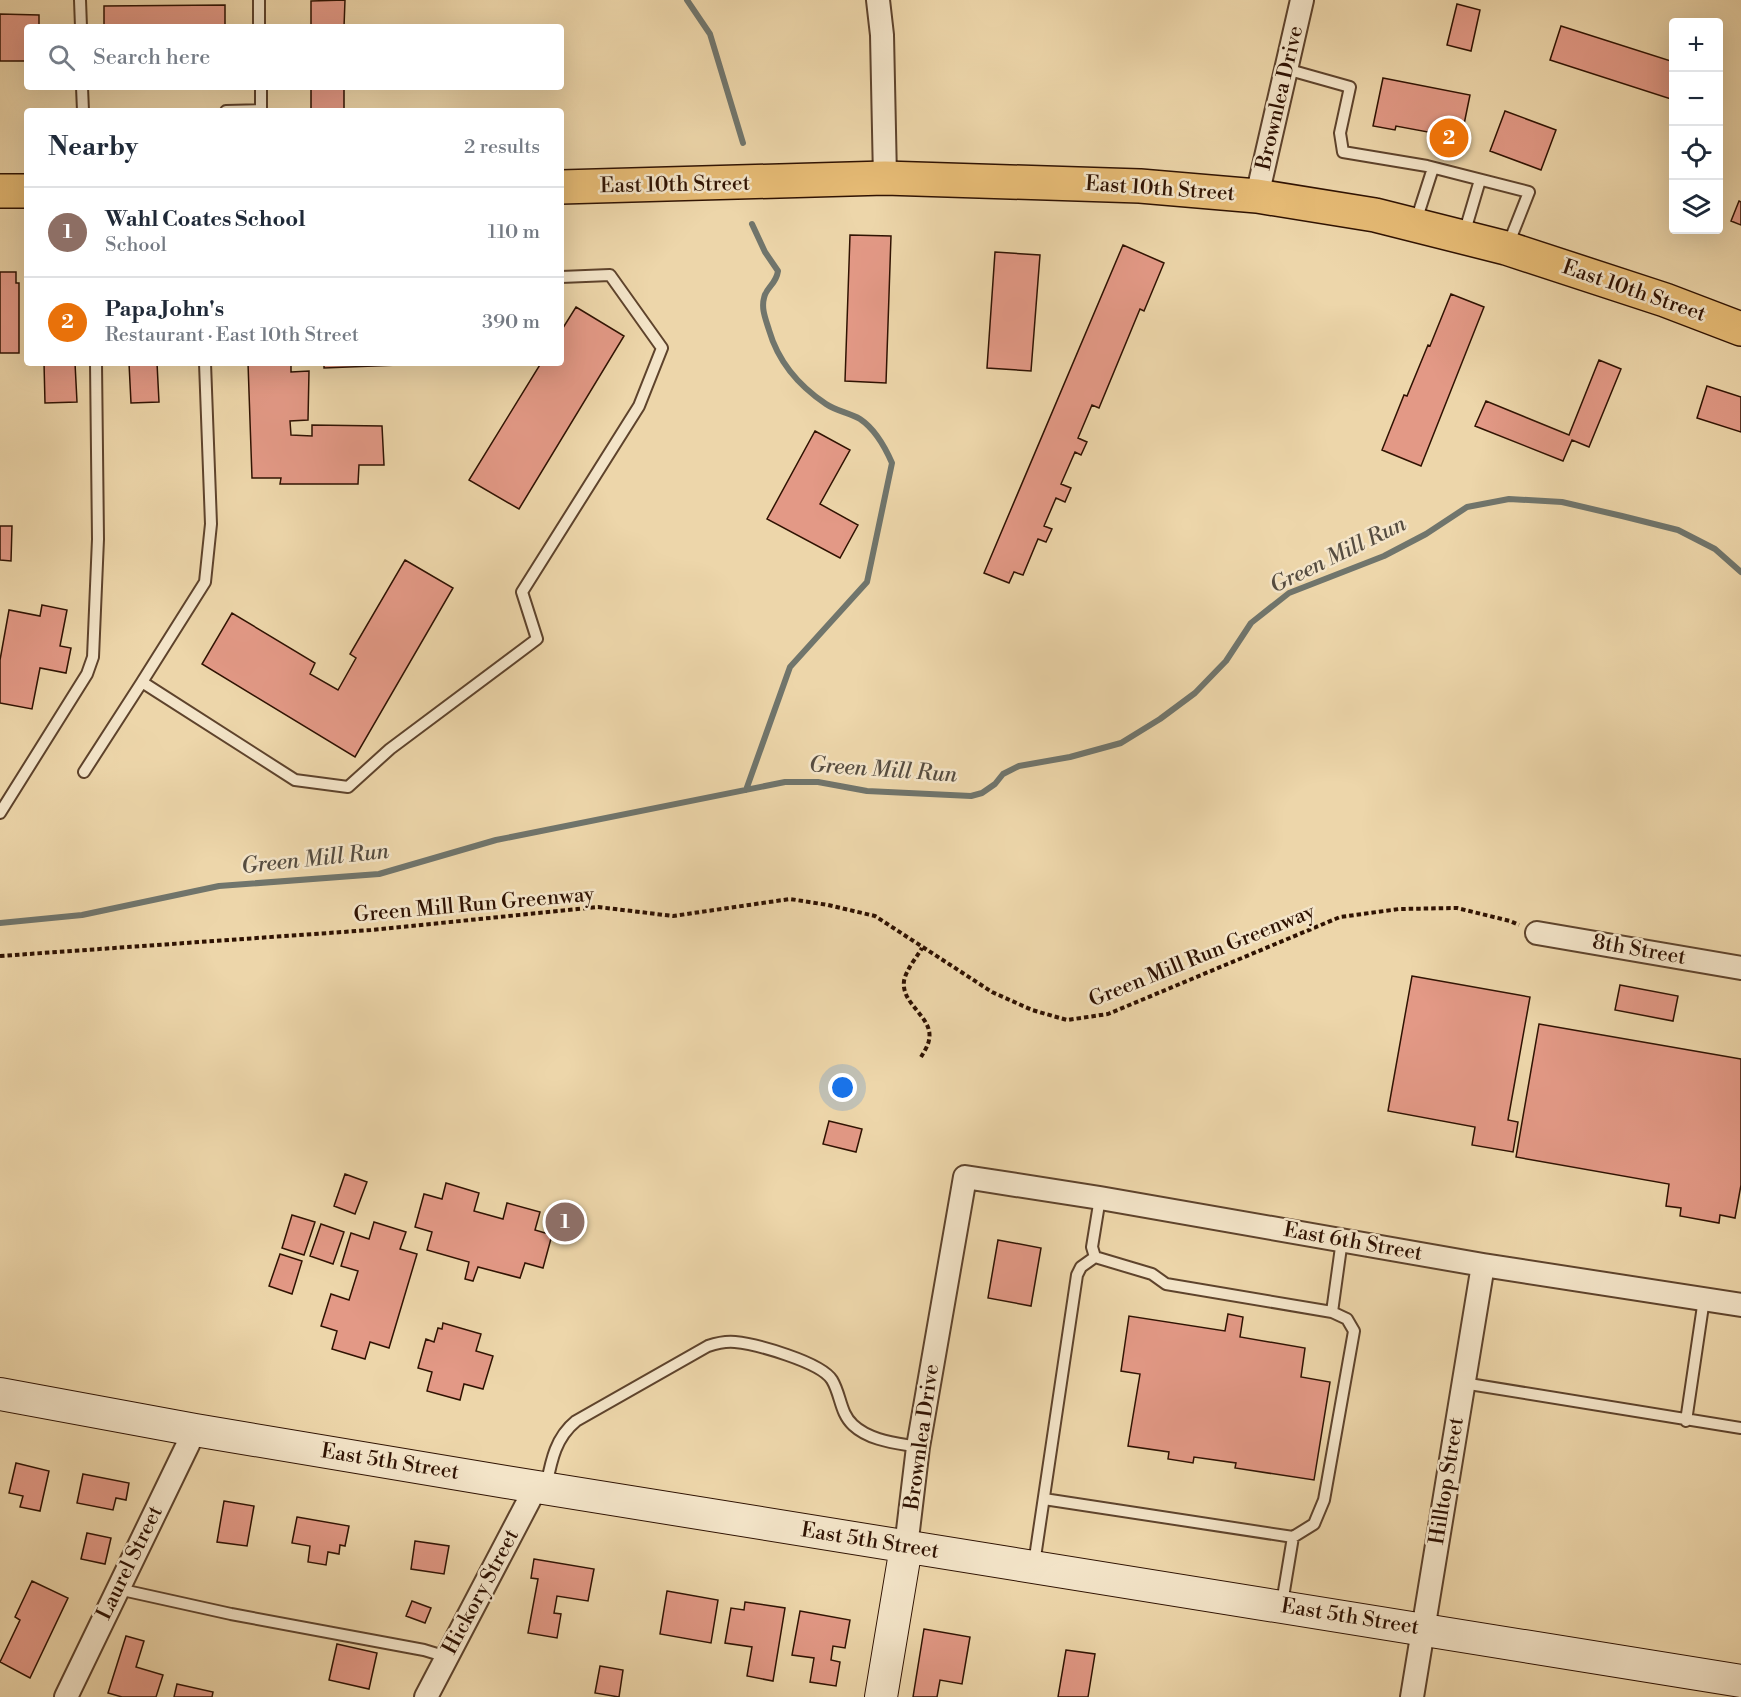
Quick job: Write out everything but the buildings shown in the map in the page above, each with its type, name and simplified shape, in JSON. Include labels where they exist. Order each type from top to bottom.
[{"type":"main road","name":"East 10th Street","points":[[564,187],[885,178],[1140,186],[1257,196],[1376,215],[1506,248],[1665,300],[1741,329]]},
{"type":"main road","points":[[0,191],[24,191]]},
{"type":"main road","name":"East 5th Street","points":[[0,1394],[195,1430],[1741,1681]]},
{"type":"main road","name":"Brownlea Drive","points":[[881,1697],[906,1547]]},
{"type":"street","points":[[878,0],[882,35],[885,178]]},
{"type":"street","name":"Brownlea Drive","points":[[1257,196],[1302,0]]},
{"type":"street","name":"8th Street","points":[[1537,933],[1741,968]]},
{"type":"street","name":"Brownlea Drive","points":[[906,1547],[918,1447],[965,1177]]},
{"type":"street","name":"East 6th Street","points":[[965,1177],[1100,1198],[1483,1265],[1741,1305]]},
{"type":"street","name":"Hilltop Street","points":[[1412,1697],[1483,1265]]},
{"type":"street","name":"Laurel Street","points":[[66,1697],[195,1430]]},
{"type":"street","name":"Hickory Street","points":[[426,1697],[541,1487]]},
{"type":"lane","points":[[80,0],[81,24]]},
{"type":"lane","points":[[259,0],[260,24]]},
{"type":"lane","points":[[1286,69],[1350,87],[1340,133],[1343,152],[1433,168],[1529,192],[1506,248]]},
{"type":"lane","points":[[82,90],[83,108]]},
{"type":"lane","points":[[261,90],[261,108]]},
{"type":"lane","points":[[1415,225],[1433,168]]},
{"type":"lane","points":[[1463,237],[1480,180]]},
{"type":"lane","points":[[142,682],[295,780],[348,787],[390,749],[537,639],[522,592],[639,405],[662,348],[610,275],[564,277]]},
{"type":"lane","points":[[0,813],[87,675],[93,657],[98,538],[96,366]]},
{"type":"lane","points":[[84,772],[206,582],[211,524],[205,366]]},
{"type":"lane","points":[[1095,1257],[1092,1246],[1100,1198]]},
{"type":"lane","points":[[1332,1312],[1342,1240]]},
{"type":"lane","points":[[1044,1499],[1293,1537],[1314,1524],[1324,1500],[1331,1470],[1354,1331],[1347,1319],[1332,1312],[1166,1284],[1152,1274],[1095,1257]]},
{"type":"lane","points":[[1033,1567],[1077,1275],[1081,1267],[1095,1257]]},
{"type":"lane","points":[[1686,1421],[1704,1299]]},
{"type":"lane","points":[[541,1487],[553,1455],[567,1428],[708,1346],[723,1341],[736,1342],[804,1360],[832,1380],[845,1415],[855,1427],[869,1435],[918,1447]]},
{"type":"lane","points":[[1463,1383],[1686,1421],[1741,1428]]},
{"type":"lane","points":[[1281,1606],[1293,1537]]},
{"type":"lane","points":[[118,1589],[208,1609],[424,1650],[447,1657]]},
{"type":"path","name":"Green Mill Run Greenway","points":[[0,956],[371,930],[598,907],[673,916],[790,899],[875,916],[992,993],[1032,1010],[1067,1020],[1108,1014],[1340,917],[1399,909],[1457,908],[1510,921]]},
{"type":"path","points":[[921,1057],[929,1041],[930,1029],[910,1002],[904,981],[922,948]]},
{"type":"waterway","points":[[687,0],[710,34],[743,143]]},
{"type":"waterway","points":[[746,790],[790,667],[867,582],[892,463],[883,445],[870,428],[860,419],[816,397],[798,381],[778,352],[763,306],[765,294],[775,280],[778,271],[765,252],[752,224]]},
{"type":"waterway","name":"Green Mill Run","points":[[0,923],[82,915],[219,886],[379,874],[496,840],[785,782],[818,782],[867,791],[971,796],[982,793],[995,784],[1003,774],[1019,766],[1070,757],[1121,743],[1160,719],[1195,693],[1226,661],[1251,623],[1289,593],[1384,556],[1426,534],[1467,507],[1509,499],[1562,502],[1622,516],[1678,530],[1715,549],[1741,572]]},
{"type":"place","name":"Papa John's","points":[[1449,138]]},
{"type":"place","name":"Wahl Coates School","points":[[565,1222]]}]
